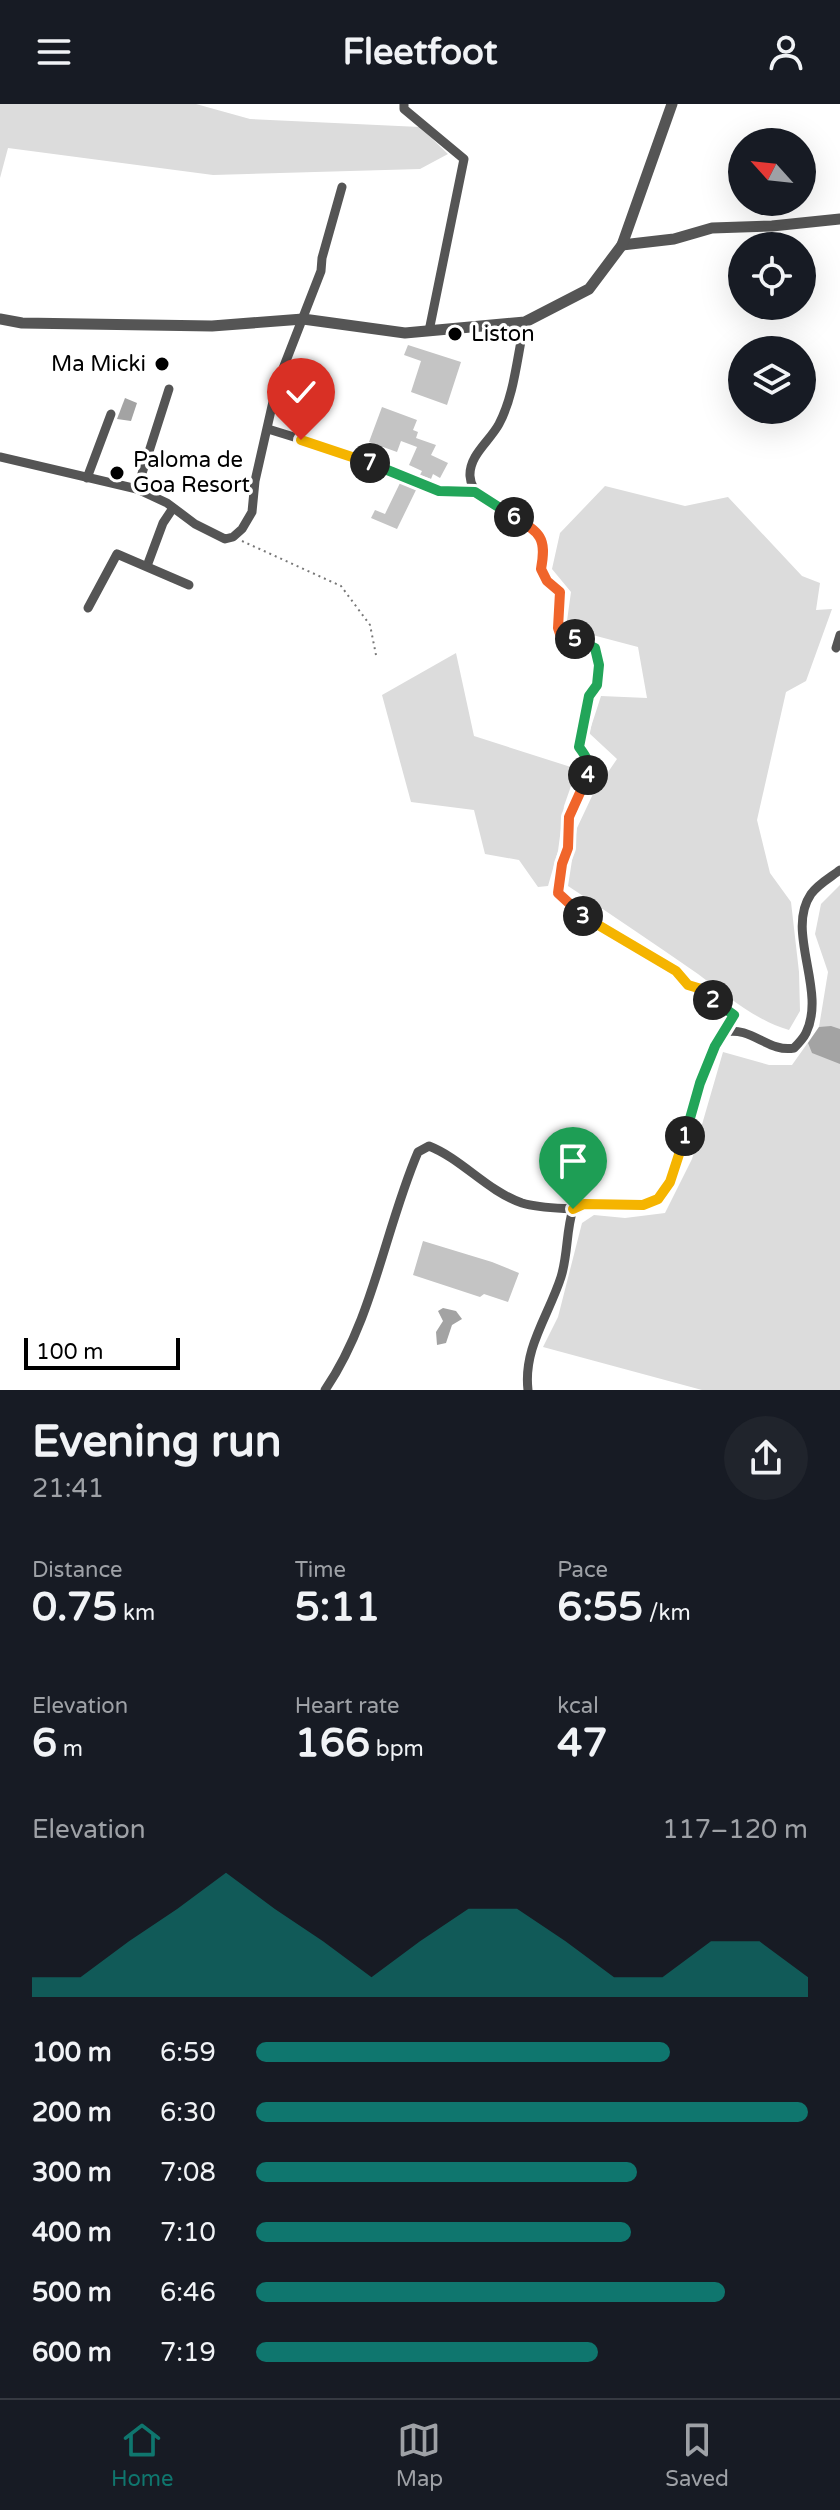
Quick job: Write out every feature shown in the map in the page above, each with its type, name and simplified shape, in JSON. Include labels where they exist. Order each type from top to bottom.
[{"type":"street","points":[[404,104],[404,109],[464,159],[429,331]]},
{"type":"street","points":[[0,319],[22,323],[212,326],[303,319],[405,333],[525,322],[589,289],[622,245],[672,104]]},
{"type":"street","points":[[0,457],[137,489],[225,539],[233,537],[252,512],[255,481],[277,384],[321,271],[342,187]]},
{"type":"street","points":[[622,245],[674,239],[712,228],[840,219]]},
{"type":"street","points":[[475,492],[470,479],[471,462],[499,423],[506,406],[525,322]]},
{"type":"street","points":[[137,489],[169,389]]},
{"type":"street","points":[[87,478],[111,414]]},
{"type":"street","points":[[268,429],[349,454],[439,491],[475,492],[533,529],[543,539],[541,569],[547,581],[560,592],[558,628],[561,637],[583,641],[595,648],[599,665],[597,685],[589,696],[579,747],[587,757],[590,772],[569,817],[568,848],[558,893],[590,922],[676,971],[688,985],[698,988],[734,1015],[715,1046],[700,1083],[670,1182],[658,1199],[643,1205],[584,1204],[573,1209],[541,1207],[501,1193],[441,1151],[429,1146],[418,1152],[362,1312],[338,1371],[325,1390]]},
{"type":"street","points":[[147,566],[163,523],[173,508]]},
{"type":"street","points":[[88,608],[117,554],[189,585]]},
{"type":"street","points":[[836,648],[840,635]]},
{"type":"street","points":[[725,1032],[746,1032],[783,1050],[794,1048],[806,1034],[811,995],[802,922],[805,905],[813,891],[840,870]]},
{"type":"street","points":[[528,1390],[532,1348],[561,1278],[573,1209]]},
{"type":"path","points":[[233,537],[341,586],[370,625],[376,655]]},
{"type":"shaded area","points":[[0,104],[196,104],[250,119],[420,127],[448,154],[420,169],[213,175],[8,148],[0,178]]},
{"type":"shaded area","points":[[125,398],[137,403],[131,421],[117,419]]},
{"type":"shaded area","points":[[605,486],[685,506],[728,497],[802,576],[820,583],[816,610],[832,609],[806,681],[786,692],[757,820],[770,873],[791,902],[800,1011],[789,1030],[741,1006],[568,886],[577,828],[593,794],[617,759],[589,733],[601,696],[647,698],[638,647],[566,628],[571,592],[552,569],[560,533]]},
{"type":"shaded area","points":[[456,653],[474,736],[577,769],[564,806],[558,851],[548,886],[538,887],[519,860],[485,854],[474,810],[411,802],[382,695]]},
{"type":"shaded area","points":[[840,885],[840,1390],[702,1390],[543,1347],[558,1317],[582,1223],[594,1215],[625,1218],[665,1213],[692,1159],[723,1052],[769,1065],[792,1065],[819,1027],[828,972],[815,934],[821,904]]},
{"type":"shaded area","points":[[819,1027],[840,1029],[840,1064],[812,1053],[808,1043]]},
{"type":"shaded area","points":[[443,1308],[456,1311],[462,1319],[452,1325],[446,1343],[437,1345],[436,1332],[443,1321],[438,1311]]},
{"type":"building","points":[[408,345],[461,362],[447,405],[411,392],[421,361],[404,355]]},
{"type":"building","points":[[382,407],[417,420],[413,430],[418,432],[416,438],[436,445],[431,455],[448,463],[440,478],[433,474],[431,479],[420,475],[422,471],[409,465],[417,447],[401,441],[397,452],[369,442]]},
{"type":"building","points":[[400,483],[416,490],[397,529],[371,518],[375,510],[385,514]]},
{"type":"building","points":[[423,1241],[519,1273],[508,1302],[484,1294],[480,1297],[413,1275]]},
{"type":"place","name":"Liston","points":[[455,334]]},
{"type":"place","name":"Ma Micki","points":[[162,364]]},
{"type":"place","name":"Paloma de Goa Resort","points":[[117,473]]},
{"type":"route","points":[[301,440],[349,454],[439,491],[475,492],[533,529],[543,539],[541,569],[547,581],[560,592],[558,628],[561,637],[583,641],[595,648],[599,665],[597,685],[589,696],[579,747],[587,757],[590,772],[569,817],[568,848],[558,893],[590,922],[676,971],[688,985],[698,988],[734,1015],[715,1046],[700,1083],[670,1182],[658,1199],[643,1205],[584,1204],[573,1209]]}]
